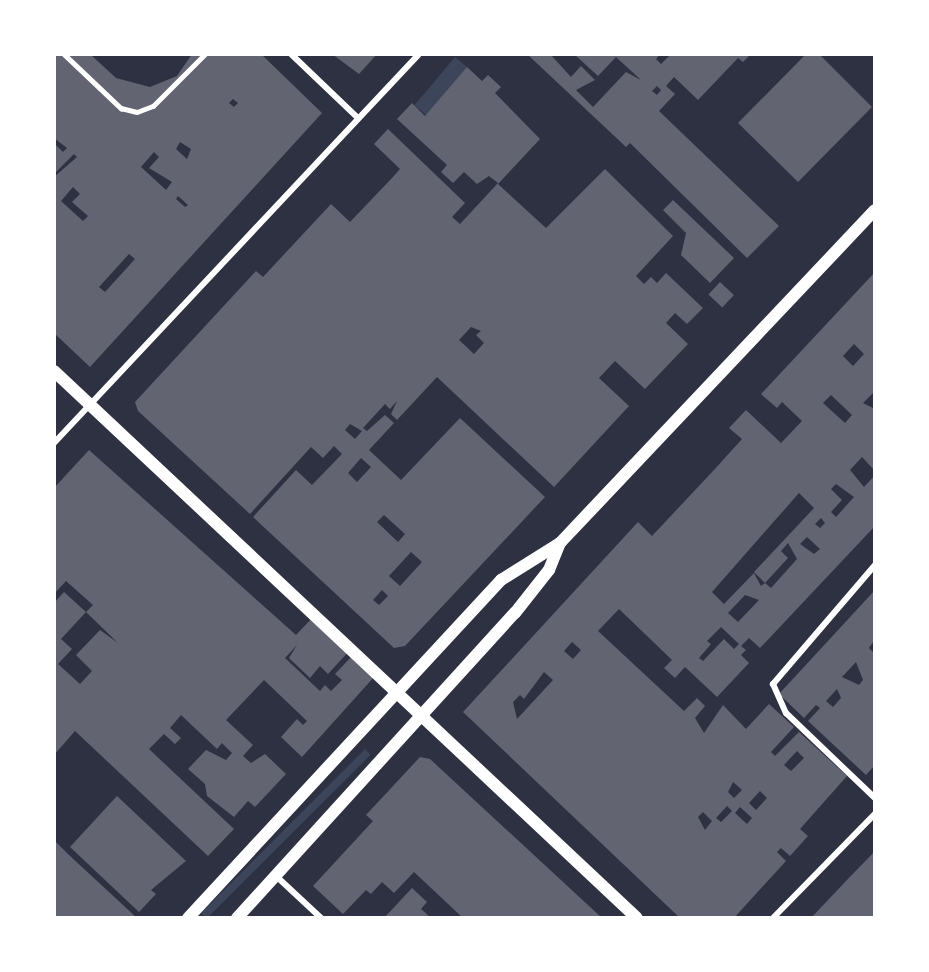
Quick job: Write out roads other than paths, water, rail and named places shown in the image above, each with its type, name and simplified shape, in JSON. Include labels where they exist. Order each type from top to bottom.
[{"type":"main road","points":[[188,918],[501,580],[560,543],[875,210]]},
{"type":"main road","points":[[54,371],[637,918]]},
{"type":"main road","points":[[237,918],[423,718],[536,588],[560,543]]},
{"type":"street","points":[[291,54],[357,117]]},
{"type":"street","points":[[54,443],[357,117],[419,54]]},
{"type":"street","points":[[875,565],[772,684],[786,713],[875,798]]},
{"type":"street","points":[[773,918],[875,814]]},
{"type":"street","points":[[276,876],[321,918]]},
{"type":"lane","points":[[64,54],[121,108],[137,112],[153,106],[206,54]]}]
